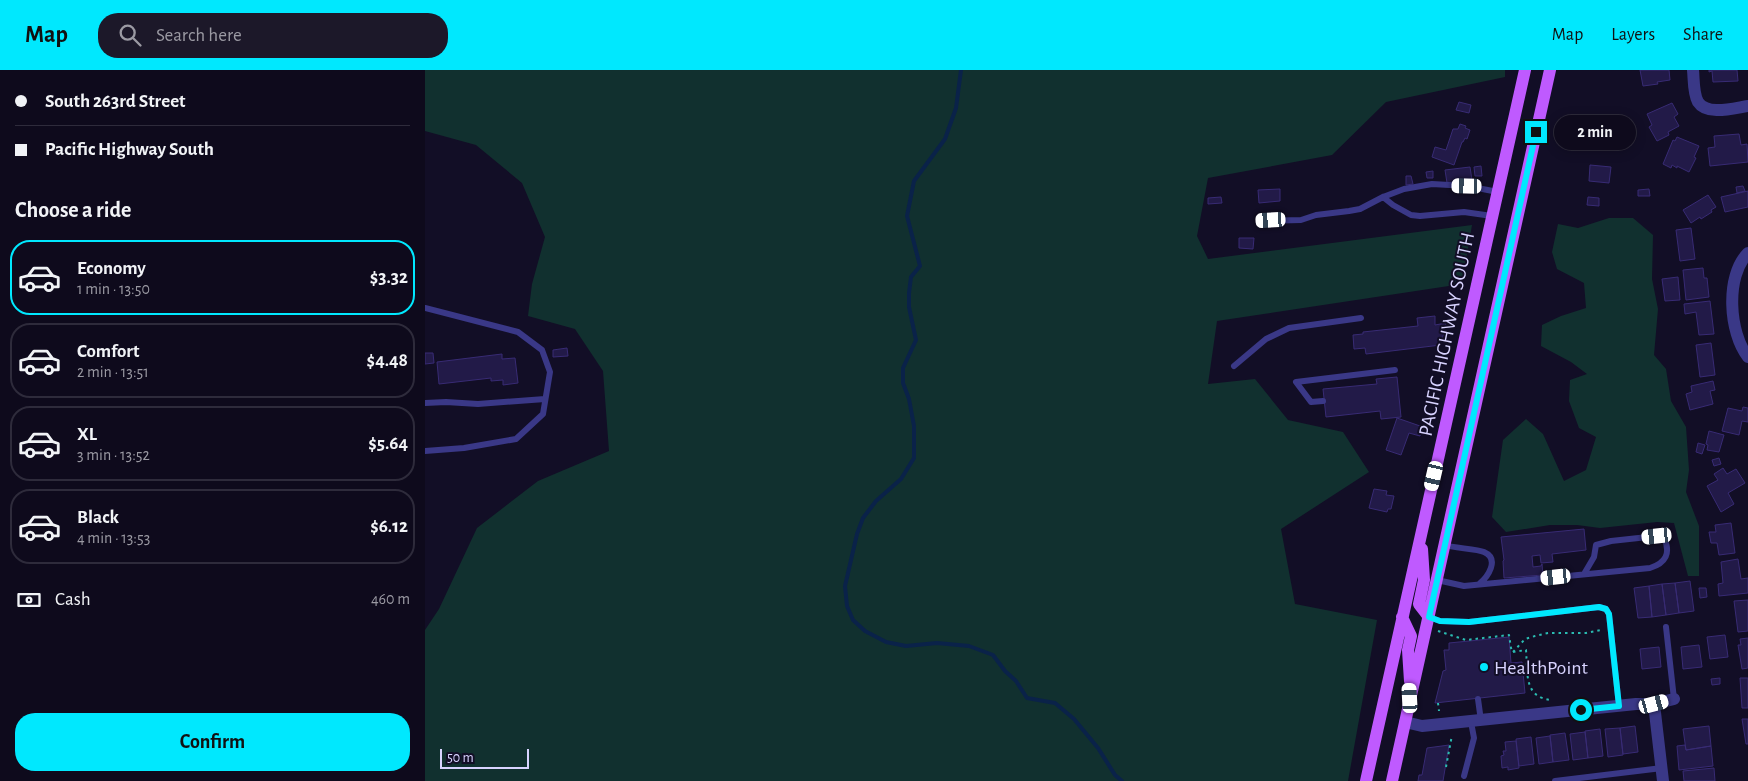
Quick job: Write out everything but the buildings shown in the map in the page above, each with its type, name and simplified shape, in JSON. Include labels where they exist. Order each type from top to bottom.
[{"type":"main road","name":"PACIFIC HIGHWAY SOUTH","points":[[1366,781],[1525,70]]},
{"type":"main road","points":[[1392,781],[1549,72]]},
{"type":"main road","points":[[1421,534],[1424,580],[1419,604],[1429,617]]},
{"type":"main road","points":[[1403,617],[1411,636],[1408,650],[1410,698]]},
{"type":"street","points":[[1693,70],[1696,94],[1699,102],[1705,108],[1712,110],[1748,106]]},
{"type":"street","points":[[1746,255],[1734,281],[1733,312],[1741,344],[1748,357]]},
{"type":"street","points":[[1405,722],[1422,726],[1654,704],[1674,699]]},
{"type":"street","points":[[1654,704],[1663,775]]},
{"type":"lane","points":[[1259,221],[1301,220],[1316,215],[1360,209],[1404,189],[1432,184],[1467,186],[1498,192]]},
{"type":"lane","points":[[1383,197],[1411,215],[1420,216],[1464,212],[1491,216]]},
{"type":"lane","points":[[425,308],[518,332],[543,350],[550,372],[543,414],[517,439],[464,448],[425,451]]},
{"type":"lane","points":[[1234,366],[1266,339],[1289,328],[1361,318]]},
{"type":"lane","points":[[1323,401],[1311,402],[1296,382],[1395,370]]},
{"type":"lane","points":[[425,403],[478,404],[545,399]]},
{"type":"lane","points":[[1437,580],[1464,586],[1584,574],[1655,566],[1666,558],[1665,541],[1657,536],[1611,541],[1596,546],[1594,557],[1584,574]]},
{"type":"lane","points":[[1444,545],[1484,552],[1490,558],[1492,568],[1487,578],[1478,585]]},
{"type":"lane","points":[[1429,617],[1440,621],[1469,622],[1599,607],[1606,609],[1609,614],[1611,628],[1619,706]]},
{"type":"lane","points":[[1666,627],[1674,699]]},
{"type":"lane","points":[[1465,776],[1476,721],[1478,698]]},
{"type":"lane","points":[[1555,781],[1663,775]]},
{"type":"path","points":[[1513,652],[1525,639],[1535,636],[1548,633],[1586,633],[1611,628]]},
{"type":"path","points":[[1438,631],[1466,640],[1509,635],[1513,652]]},
{"type":"path","points":[[1513,652],[1526,650],[1529,684],[1532,692],[1539,698],[1557,700]]},
{"type":"path","points":[[1438,703],[1439,716]]},
{"type":"path","points":[[1446,767],[1452,734]]},
{"type":"green space","points":[[425,70],[1505,70],[1505,77],[1386,102],[1332,155],[1208,178],[1197,236],[1208,259],[1472,225],[1462,284],[1217,321],[1208,384],[1255,379],[1288,420],[1343,432],[1369,472],[1281,529],[1295,604],[1377,620],[1348,781],[425,781],[425,630],[439,609],[477,528],[538,481],[609,451],[603,371],[575,329],[528,316],[532,284],[545,237],[522,183],[476,145],[425,131]]},
{"type":"green space","points":[[1609,218],[1633,218],[1653,235],[1652,279],[1658,309],[1654,355],[1666,369],[1671,401],[1686,427],[1689,470],[1686,492],[1699,526],[1699,576],[1688,576],[1674,523],[1657,522],[1600,528],[1577,525],[1550,525],[1506,532],[1492,517],[1503,440],[1526,419],[1543,434],[1564,481],[1586,470],[1596,437],[1579,428],[1569,401],[1570,380],[1587,374],[1571,362],[1541,346],[1542,325],[1561,316],[1586,308],[1584,283],[1557,269],[1552,252],[1558,224],[1578,228]]},
{"type":"waterway","points":[[961,70],[956,108],[945,139],[914,181],[907,216],[920,266],[911,277],[909,293],[909,307],[916,340],[903,368],[903,383],[909,399],[914,426],[914,458],[901,479],[876,501],[863,518],[857,534],[845,586],[847,606],[853,620],[865,631],[886,642],[906,646],[937,643],[969,646],[993,655],[1005,671],[1016,681],[1027,698],[1055,703],[1074,719],[1098,748],[1115,775],[1122,781]]},
{"type":"place","name":"HealthPoint","points":[[1484,667]]},
{"type":"route","points":[[1536,132],[1429,617],[1440,621],[1469,622],[1599,607],[1606,609],[1609,614],[1619,706],[1581,710]]}]
